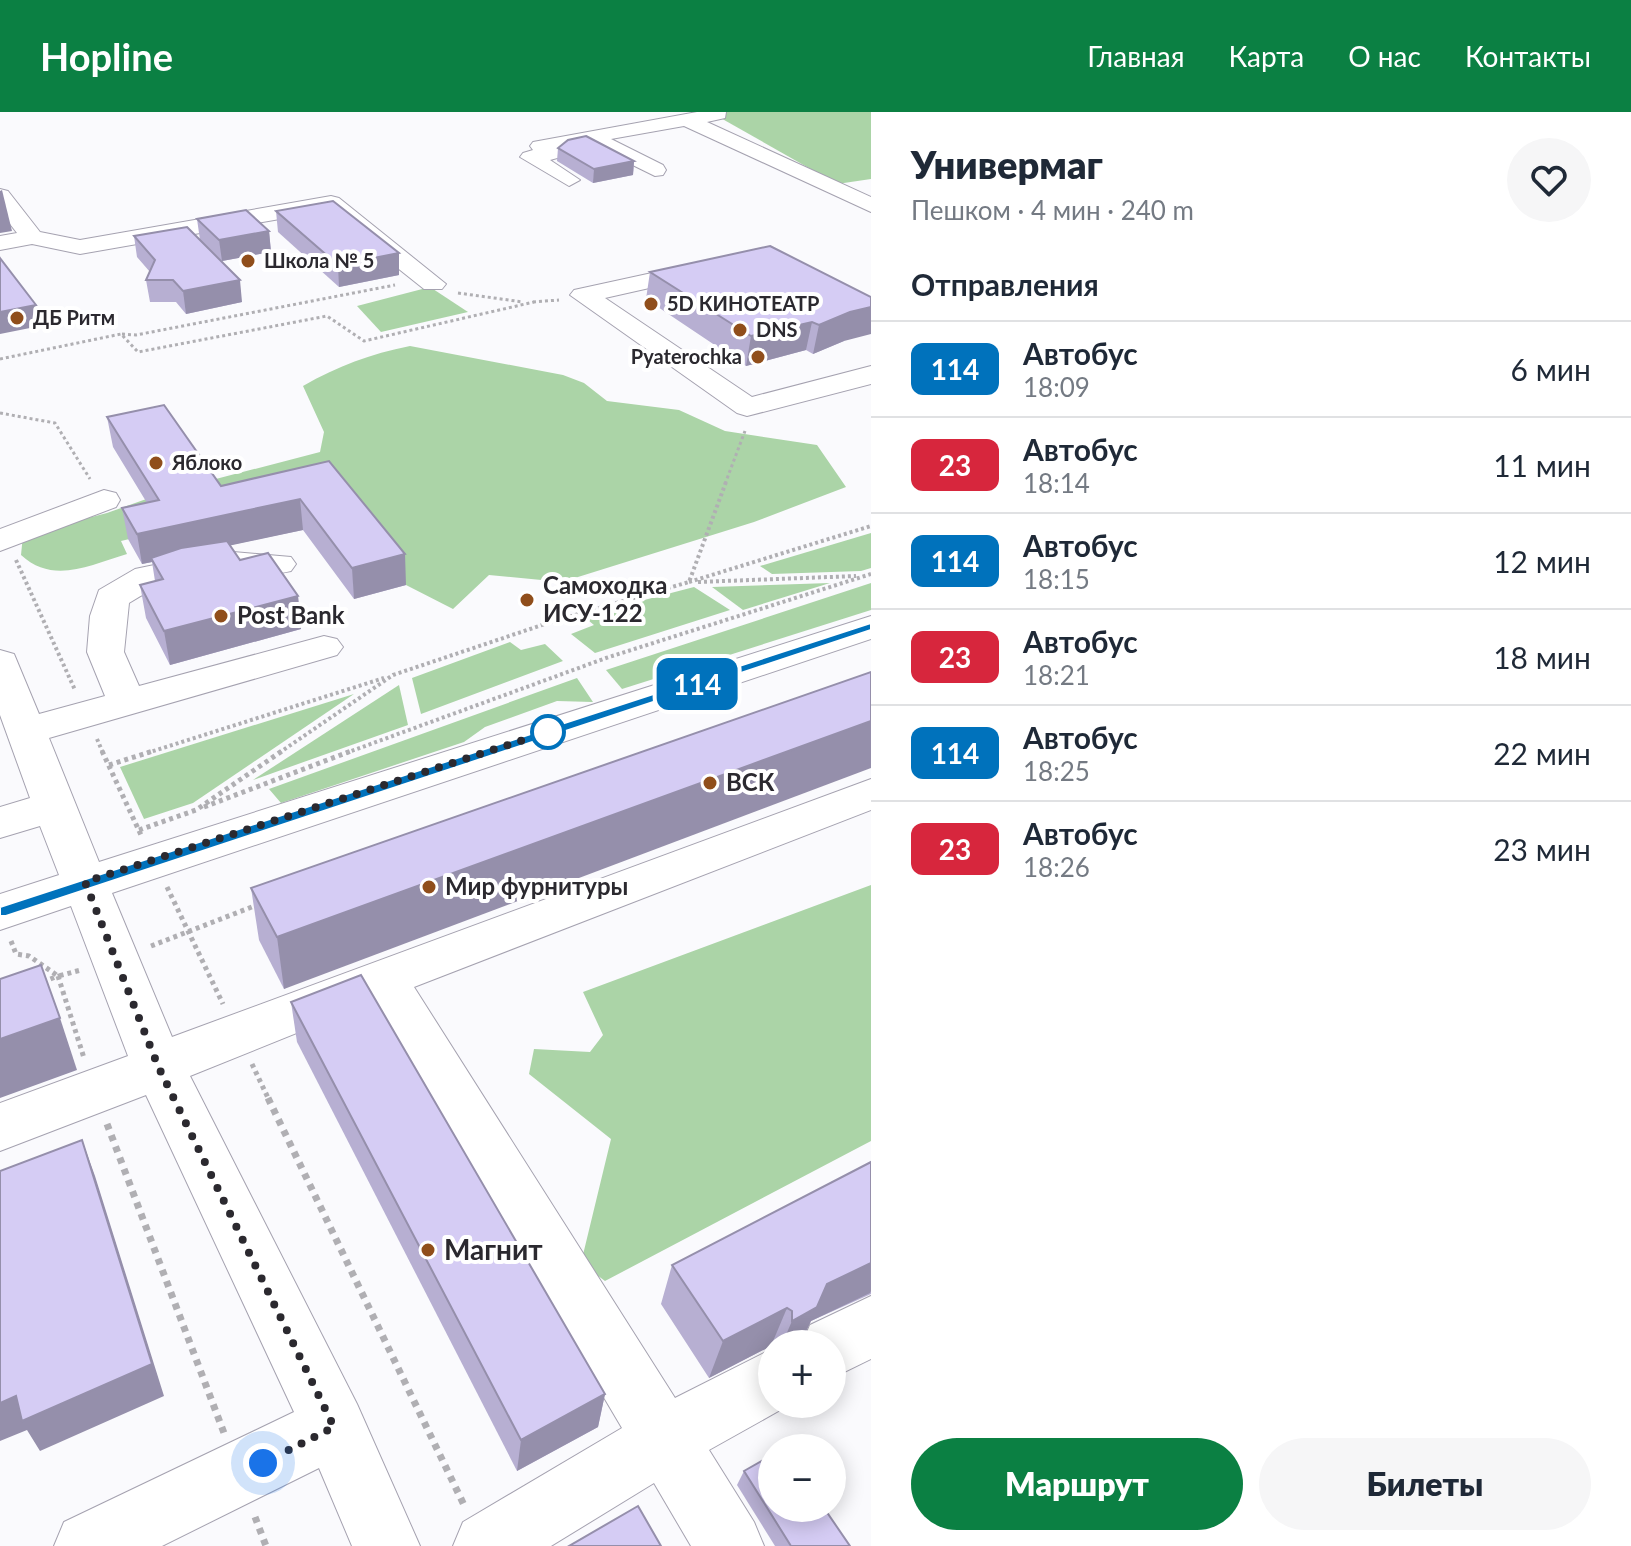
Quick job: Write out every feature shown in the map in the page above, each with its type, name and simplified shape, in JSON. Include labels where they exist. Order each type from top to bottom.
[{"type":"street","points":[[569,180],[530,157],[728,112]]},
{"type":"street","points":[[687,120],[871,205]]},
{"type":"street","points":[[540,146],[598,140],[655,170]]},
{"type":"street","points":[[0,196],[32,237]]},
{"type":"street","points":[[0,243],[32,237],[80,247],[331,203],[430,282]]},
{"type":"street","points":[[583,295],[729,263]]},
{"type":"street","points":[[583,295],[747,407],[871,375]]},
{"type":"street","points":[[0,541],[104,500]]},
{"type":"street","points":[[129,702],[106,665],[103,642],[112,598],[147,576],[222,561],[279,564]]},
{"type":"street","points":[[5,926],[146,845],[871,627]]},
{"type":"street","points":[[26,731],[324,647]]},
{"type":"street","points":[[0,662],[158,1066],[334,1427],[386,1546]]},
{"type":"street","points":[[0,1127],[95,1093],[237,1033],[871,794]]},
{"type":"street","points":[[0,823],[54,806]]},
{"type":"street","points":[[382,978],[730,1546]]},
{"type":"street","points":[[846,1339],[871,1326]]},
{"type":"street","points":[[479,1532],[665,1439],[758,1388]]},
{"type":"street","points":[[88,1546],[334,1427]]},
{"type":"path","points":[[0,359],[121,334],[136,335],[430,282],[473,297],[534,302]]},
{"type":"path","points":[[121,334],[138,352],[327,316],[364,341],[534,302],[583,295]]},
{"type":"path","points":[[0,413],[55,423],[104,500]]},
{"type":"path","points":[[689,582],[746,429],[757,425]]},
{"type":"path","points":[[109,765],[551,622],[871,526]]},
{"type":"path","points":[[689,582],[868,575]]},
{"type":"path","points":[[196,810],[492,698],[868,575]]},
{"type":"path","points":[[393,675],[146,845],[479,1532]]},
{"type":"path","points":[[29,987],[263,903]]},
{"type":"path","points":[[5,926],[16,954],[29,956],[58,976],[95,1093],[266,1546]]},
{"type":"green space","points":[[710,112],[871,112],[871,179],[837,184]]},
{"type":"green space","points":[[430,287],[468,312],[381,332],[357,306]]},
{"type":"green space","points":[[410,346],[563,375],[584,383],[607,401],[679,410],[725,431],[817,445],[846,487],[754,522],[562,582],[489,575],[453,609],[406,585],[331,491],[121,541],[127,554],[72,570],[46,569],[21,555],[23,535],[107,513],[166,492],[320,452],[324,432],[303,386],[355,362]]},
{"type":"green space","points":[[871,533],[871,568],[861,571],[772,574],[760,566]]},
{"type":"green space","points":[[830,583],[743,610],[712,587]]},
{"type":"green space","points":[[871,583],[871,610],[622,689],[606,670]]},
{"type":"green space","points":[[694,587],[730,610],[595,653],[571,634],[594,625],[583,616]]},
{"type":"green space","points":[[510,642],[521,650],[545,644],[563,661],[421,714],[412,678]]},
{"type":"green space","points":[[577,678],[593,702],[557,701],[485,727],[464,742],[281,803],[269,789]]},
{"type":"green space","points":[[399,685],[408,725],[253,780]]},
{"type":"green space","points":[[354,694],[193,803],[144,819],[120,767]]},
{"type":"green space","points":[[871,885],[871,1141],[605,1281],[581,1263],[611,1139],[529,1074],[534,1049],[590,1052],[603,1035],[583,992]]},
{"type":"building","points":[[586,136],[634,161],[594,169],[558,148],[568,140]]},
{"type":"building","points":[[333,201],[399,253],[338,265],[276,211]]},
{"type":"building","points":[[246,210],[269,231],[219,240],[197,219]]},
{"type":"building","points":[[187,227],[240,280],[183,291],[173,280],[146,280],[155,260],[134,236]]},
{"type":"building","points":[[770,246],[871,297],[871,307],[819,325],[812,322],[751,336],[650,272]]},
{"type":"building","points":[[0,258],[36,305],[0,312]]},
{"type":"building","points":[[164,405],[221,486],[329,461],[405,554],[352,568],[300,499],[137,534],[122,508],[159,500],[107,417]]},
{"type":"building","points":[[227,541],[240,560],[268,553],[298,596],[164,631],[140,585],[163,579],[151,558],[181,548]]},
{"type":"building","points":[[871,672],[871,721],[277,937],[251,888]]},
{"type":"building","points":[[41,965],[60,1018],[0,1039],[0,979]]},
{"type":"building","points":[[361,975],[605,1394],[521,1440],[291,1002]]},
{"type":"building","points":[[82,1140],[152,1364],[22,1421],[16,1396],[0,1403],[0,1171]]},
{"type":"building","points":[[871,1162],[871,1263],[827,1284],[817,1307],[792,1321],[792,1311],[787,1308],[723,1341],[672,1265]]},
{"type":"building","points":[[758,1463],[758,1493],[744,1471]]},
{"type":"building","points":[[638,1506],[661,1546],[569,1546]]},
{"type":"building","points":[[776,1522],[834,1522],[850,1546],[791,1546]]},
{"type":"bus line","name":"114","points":[[0,912],[871,627]]},
{"type":"place","name":"Школа № 5","points":[[248,261]]},
{"type":"place","name":"5D КИНОТЕАТР","points":[[651,304]]},
{"type":"place","name":"ДБ Ритм","points":[[17,318]]},
{"type":"place","name":"DNS","points":[[740,330]]},
{"type":"place","name":"Pyaterochka","points":[[758,357]]},
{"type":"place","name":"Яблоко","points":[[156,463]]},
{"type":"place","name":"Самоходка ИСУ-122","points":[[527,600]]},
{"type":"place","name":"Post Bank","points":[[221,616]]},
{"type":"place","name":"ВСК","points":[[710,783]]},
{"type":"place","name":"Мир фурнитуры","points":[[429,887]]},
{"type":"place","name":"Магнит","points":[[428,1250]]},
{"type":"route","points":[[263,1463],[334,1427],[158,1066],[85,882],[548,732]]}]
